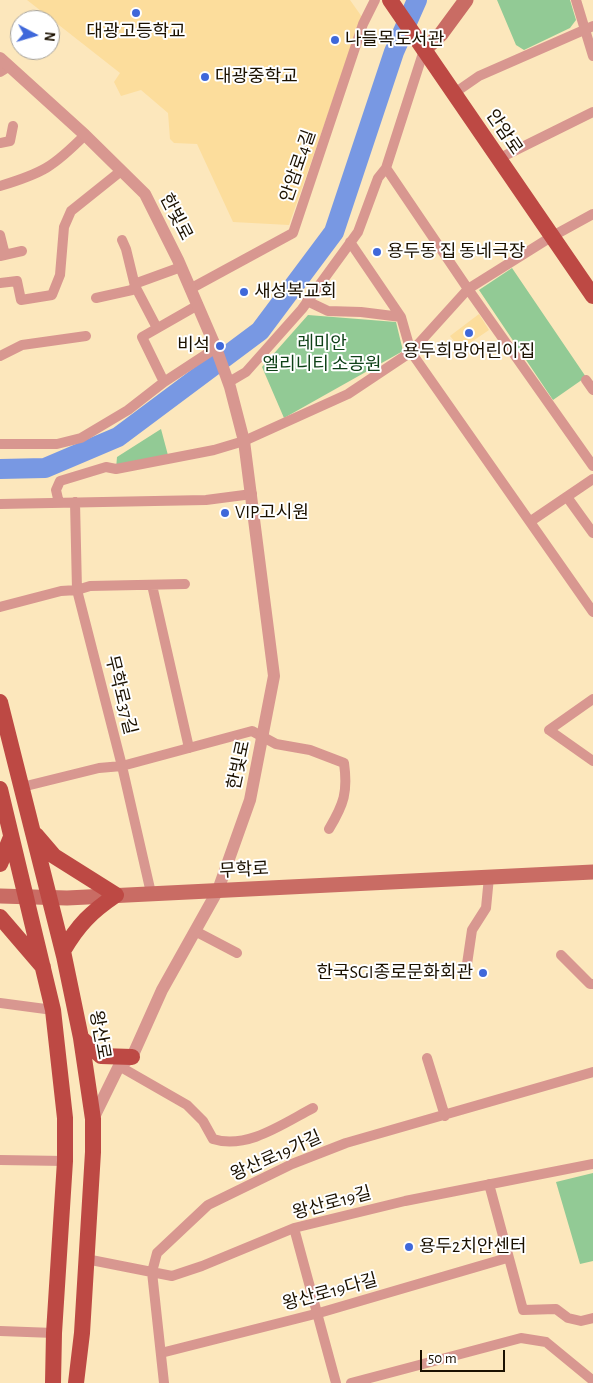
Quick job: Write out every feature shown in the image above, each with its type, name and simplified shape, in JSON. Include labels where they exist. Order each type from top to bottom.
[{"type":"main road","name":"안암로","points":[[390,0],[593,296]]},
{"type":"main road","points":[[424,50],[441,34],[466,0]]},
{"type":"main road","name":"왕산로","points":[[0,702],[63,951],[81,1038],[93,1118],[93,1152],[82,1333],[76,1383]]},
{"type":"main road","points":[[0,792],[53,1010],[65,1118],[65,1162],[54,1333],[54,1383]]},
{"type":"main road","points":[[33,831],[54,856],[116,895],[93,911],[75,930],[63,951]]},
{"type":"main road","points":[[0,864],[11,837]]},
{"type":"main road","name":"무학로","points":[[0,896],[50,898],[151,894],[593,872]]},
{"type":"main road","points":[[0,917],[44,969]]},
{"type":"main road","points":[[81,1038],[101,1056],[125,1061]]},
{"type":"street","name":"안암로4길","points":[[190,288],[293,233],[363,24],[375,0]]},
{"type":"street","points":[[576,0],[589,27],[593,56]]},
{"type":"street","points":[[454,94],[479,76],[589,27]]},
{"type":"street","points":[[228,382],[246,372],[308,301],[358,232],[378,178],[386,168],[424,50]]},
{"type":"street","name":"한빛로","points":[[3,66],[85,135],[145,194],[181,266],[216,348],[228,382],[244,441],[274,676],[264,736],[250,800],[218,890],[93,1118]]},
{"type":"street","points":[[498,159],[593,112]]},
{"type":"street","points":[[0,143],[10,141],[13,126]]},
{"type":"street","points":[[0,186],[38,174],[59,161],[85,135]]},
{"type":"street","points":[[386,168],[468,289],[593,466]]},
{"type":"street","points":[[0,283],[16,281],[21,300],[52,295],[60,275],[64,227],[71,211],[121,171]]},
{"type":"street","points":[[59,502],[56,490],[60,481],[106,467],[114,469],[125,467],[214,450],[244,441],[348,394],[411,352],[468,289],[551,236],[593,214]]},
{"type":"street","points":[[0,235],[2,256],[22,251]]},
{"type":"street","points":[[122,240],[126,249],[134,286],[158,328]]},
{"type":"street","points":[[350,242],[401,317],[411,352],[593,612]]},
{"type":"street","points":[[96,298],[132,290],[134,286],[181,266]]},
{"type":"street","points":[[308,301],[328,311],[361,312],[401,317]]},
{"type":"street","points":[[164,382],[142,337],[198,305]]},
{"type":"street","points":[[0,356],[22,345],[86,336]]},
{"type":"street","points":[[0,444],[57,444],[81,438],[128,410],[164,382],[216,348]]},
{"type":"street","points":[[586,380],[593,390]]},
{"type":"street","points":[[531,521],[593,479]]},
{"type":"street","points":[[0,504],[206,500],[252,494]]},
{"type":"street","points":[[567,497],[593,534]]},
{"type":"street","name":"무학로37길","points":[[75,502],[77,590],[122,766],[151,894]]},
{"type":"street","points":[[0,607],[61,591],[77,590],[90,586],[185,584]]},
{"type":"street","points":[[152,585],[189,748]]},
{"type":"street","points":[[593,699],[549,730],[593,761]]},
{"type":"street","points":[[22,787],[99,768],[122,766],[252,731],[276,744],[310,750],[344,763],[347,780],[346,797],[328,829]]},
{"type":"street","points":[[467,964],[472,930],[486,908],[489,878]]},
{"type":"street","points":[[195,931],[237,953]]},
{"type":"street","points":[[561,955],[590,984],[593,984]]},
{"type":"street","points":[[0,1003],[53,1010]]},
{"type":"street","points":[[427,1058],[445,1116]]},
{"type":"street","points":[[125,1061],[187,1105],[203,1121],[213,1139],[227,1144],[268,1131],[313,1108]]},
{"type":"street","name":"왕산로19가길","points":[[152,1272],[156,1253],[208,1205],[292,1164],[346,1143],[593,1072]]},
{"type":"street","points":[[0,1160],[65,1162]]},
{"type":"street","name":"왕산로19길","points":[[86,1259],[172,1276],[202,1266],[294,1228],[405,1201],[593,1164]]},
{"type":"street","points":[[489,1184],[522,1310],[556,1309],[568,1318],[581,1321],[593,1318]]},
{"type":"street","points":[[294,1228],[319,1314],[336,1383]]},
{"type":"street","name":"왕산로19다길","points":[[161,1353],[319,1314],[507,1258]]},
{"type":"street","points":[[152,1272],[164,1383]]},
{"type":"street","points":[[0,1331],[54,1333]]},
{"type":"street","points":[[351,1383],[521,1338],[546,1342],[589,1380]]},
{"type":"shaded area","points":[[27,0],[350,0],[362,17],[289,225],[233,222],[197,144],[174,143],[170,139],[168,113],[141,90],[121,96],[114,82],[120,73],[60,26],[60,10],[40,10]]},
{"type":"shaded area","name":"용두희망어린이집","points":[[479,314],[489,330],[461,349],[450,336]]},
{"type":"green space","points":[[497,0],[570,0],[576,20],[570,28],[524,50],[516,45]]},
{"type":"green space","points":[[512,268],[586,377],[553,400],[479,290]]},
{"type":"green space","name":"레미안 엘리니티 소공원","points":[[308,315],[396,322],[403,351],[284,418],[262,367]]},
{"type":"green space","points":[[161,429],[169,459],[116,469],[117,457]]},
{"type":"green space","points":[[593,1173],[593,1261],[580,1264],[556,1182]]},
{"type":"waterway","points":[[0,469],[45,468],[118,437],[260,331],[334,232],[394,52],[417,0]]},
{"type":"place","name":"대광고등학교","points":[[136,13]]},
{"type":"place","name":"나들목도서관","points":[[335,40]]},
{"type":"place","name":"대광중학교","points":[[205,77]]},
{"type":"place","name":"용두동 집 동네극장","points":[[377,252]]},
{"type":"place","name":"새성복교회","points":[[244,292]]},
{"type":"place","name":"용두희망어린이집","points":[[469,333]]},
{"type":"place","name":"비석","points":[[220,346]]},
{"type":"place","name":"VIP고시원","points":[[225,513]]},
{"type":"place","name":"한국SGI종로문화회관","points":[[483,973]]},
{"type":"place","name":"용두2치안센터","points":[[409,1247]]}]
